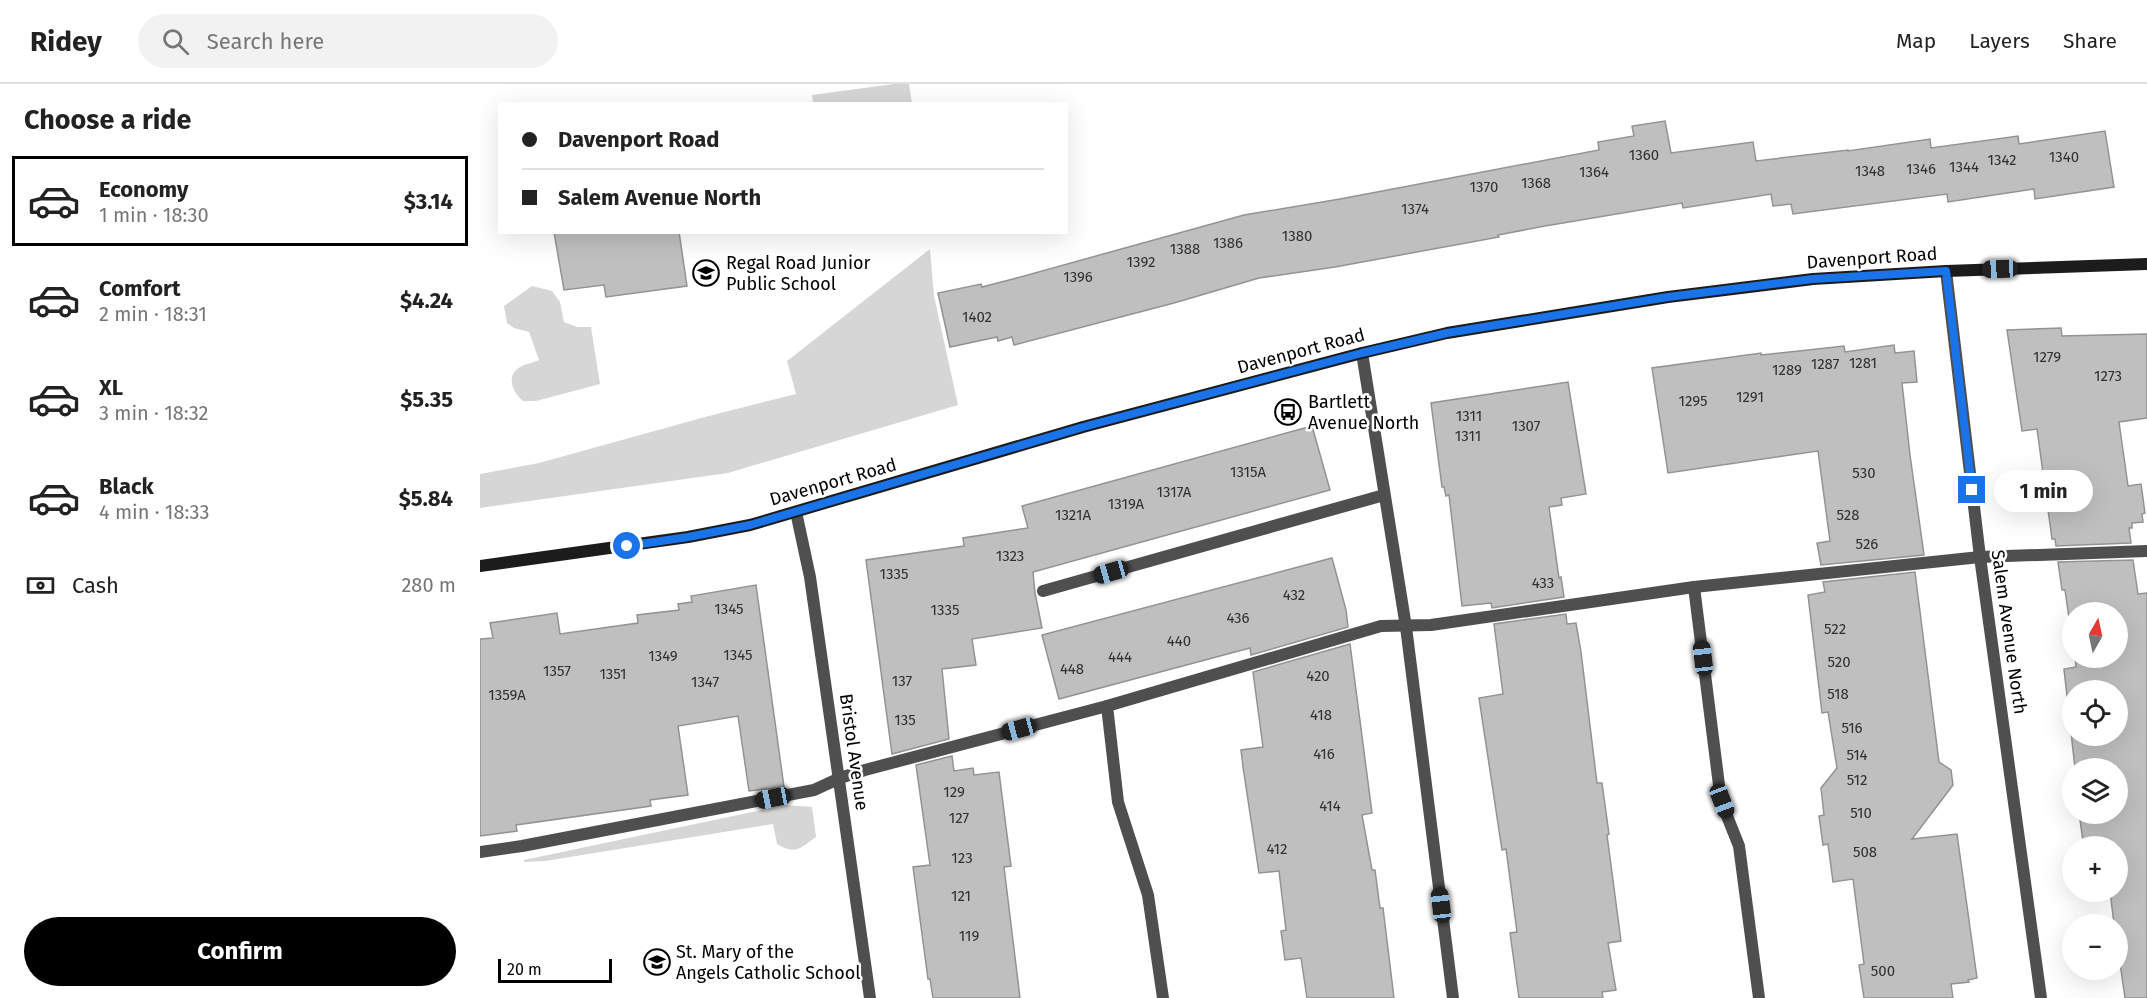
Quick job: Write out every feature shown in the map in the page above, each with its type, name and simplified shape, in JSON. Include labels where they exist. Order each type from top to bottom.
[{"type":"street","name":"Davenport Road","points":[[480,566],[688,537],[750,525],[1083,427],[1362,353],[1447,333],[1668,297],[1813,279],[1946,271],[2147,264]]},
{"type":"street","name":"Salem Avenue North","points":[[1946,271],[1980,557],[2041,998]]},
{"type":"street","points":[[1362,353],[1406,627],[1453,998]]},
{"type":"street","points":[[1043,591],[1384,495]]},
{"type":"street","name":"Bristol Avenue","points":[[796,512],[810,577],[870,998]]},
{"type":"street","points":[[480,852],[534,844],[814,790],[840,778],[1107,706],[1381,626],[1431,625],[1694,587],[1980,557],[2147,551]]},
{"type":"street","points":[[1694,587],[1722,801],[1739,846],[1759,998]]},
{"type":"street","points":[[1107,706],[1118,802],[1148,895],[1163,998]]},
{"type":"shaded area","points":[[909,84],[912,102],[813,102],[812,95]]},
{"type":"shaded area","points":[[930,249],[934,296],[958,405],[728,473],[480,508],[480,474],[539,463],[796,394],[787,361]]},
{"type":"shaded area","points":[[532,286],[552,291],[560,302],[564,322],[577,327],[591,327],[600,384],[536,401],[523,401],[516,394],[512,384],[515,371],[539,360],[529,332],[514,328],[507,323],[504,306]]},
{"type":"shaded area","points":[[785,805],[812,807],[816,837],[793,850],[777,844],[773,824],[545,861],[524,862],[524,860]]},
{"type":"building","points":[[1665,121],[1671,153],[1753,142],[1756,161],[1930,139],[1931,148],[2018,136],[2019,144],[2105,131],[2114,187],[2035,199],[2034,189],[1948,202],[1947,194],[1793,214],[1791,204],[1773,206],[1771,194],[1683,208],[1682,203],[1545,226],[1498,235],[1499,237],[1335,267],[1259,278],[1014,345],[1012,337],[998,341],[997,337],[950,347],[938,293],[981,284],[982,287],[1244,215],[1599,150],[1598,142],[1634,136],[1632,126]]},
{"type":"building","points":[[554,234],[679,234],[687,286],[606,297],[604,285],[564,290]]},
{"type":"building","points":[[2061,328],[2062,336],[2147,334],[2147,418],[2119,422],[2128,486],[2141,484],[2145,513],[2142,514],[2143,522],[2132,523],[2132,528],[2129,528],[2131,543],[2056,546],[2055,539],[2052,539],[2037,429],[2022,431],[2007,330]]},
{"type":"building","points":[[1894,345],[1895,353],[1914,351],[1917,382],[1902,383],[1924,555],[1821,565],[1817,543],[1830,541],[1818,451],[1668,473],[1652,368],[1761,353],[1761,355],[1844,346],[1845,352]]},
{"type":"building","points":[[1568,382],[1586,494],[1561,498],[1562,505],[1549,507],[1559,578],[1561,577],[1564,597],[1492,608],[1491,603],[1462,606],[1449,495],[1446,496],[1444,487],[1442,487],[1431,403]]},
{"type":"building","points":[[1312,426],[1330,490],[1033,572],[1042,628],[972,639],[976,665],[942,669],[949,739],[892,754],[866,560],[964,546],[963,538],[1028,528],[1022,506]]},
{"type":"building","points":[[1332,558],[1346,610],[1348,627],[1251,655],[1250,648],[1059,699],[1042,635]]},
{"type":"building","points":[[2133,560],[2138,594],[2147,593],[2147,998],[2125,998],[2122,980],[2128,980],[2128,914],[2113,914],[2111,902],[2128,902],[2128,836],[2082,836],[2081,824],[2128,824],[2128,758],[2074,758],[2073,746],[2128,746],[2128,680],[2065,680],[2064,669],[2128,668],[2128,602],[2067,602],[2065,590],[2062,590],[2058,562]]},
{"type":"building","points":[[1915,572],[1939,762],[1951,770],[1953,785],[1912,839],[1957,834],[1977,978],[1968,980],[1969,982],[1951,984],[1953,998],[1864,998],[1859,965],[1864,964],[1853,879],[1833,882],[1828,844],[1823,845],[1819,816],[1824,815],[1821,788],[1837,768],[1828,712],[1822,713],[1808,595],[1825,592],[1823,582]]},
{"type":"building","points":[[756,585],[784,787],[749,791],[738,716],[678,726],[688,795],[650,800],[651,806],[516,825],[517,831],[480,836],[480,639],[493,638],[490,623],[557,613],[560,634],[638,623],[637,615],[679,610],[678,604],[692,602],[691,596]]},
{"type":"building","points":[[1566,614],[1567,624],[1576,623],[1597,783],[1602,783],[1609,834],[1607,835],[1621,941],[1608,943],[1616,990],[1602,992],[1603,998],[1519,998],[1510,933],[1517,932],[1506,849],[1502,850],[1479,698],[1503,694],[1494,624]]},
{"type":"building","points":[[1350,644],[1372,813],[1362,815],[1372,870],[1375,870],[1380,908],[1383,908],[1394,998],[1307,998],[1301,958],[1285,960],[1281,931],[1286,930],[1279,871],[1259,873],[1243,767],[1241,750],[1263,747],[1253,672]]},
{"type":"building","points":[[952,756],[954,771],[973,768],[974,775],[999,772],[1011,866],[1004,867],[1020,998],[933,998],[930,979],[928,979],[913,867],[930,865],[916,765]]},
{"type":"place","name":"Regal Road Junior Public School","points":[[706,273]]},
{"type":"place","name":"Bartlett Avenue North","points":[[1288,412]]},
{"type":"place","name":"St. Mary of the Angels Catholic School","points":[[657,962]]},
{"type":"route","points":[[627,546],[750,525],[1083,427],[1362,353],[1447,333],[1668,297],[1772,284],[1813,279],[1946,271],[1972,490]]}]
